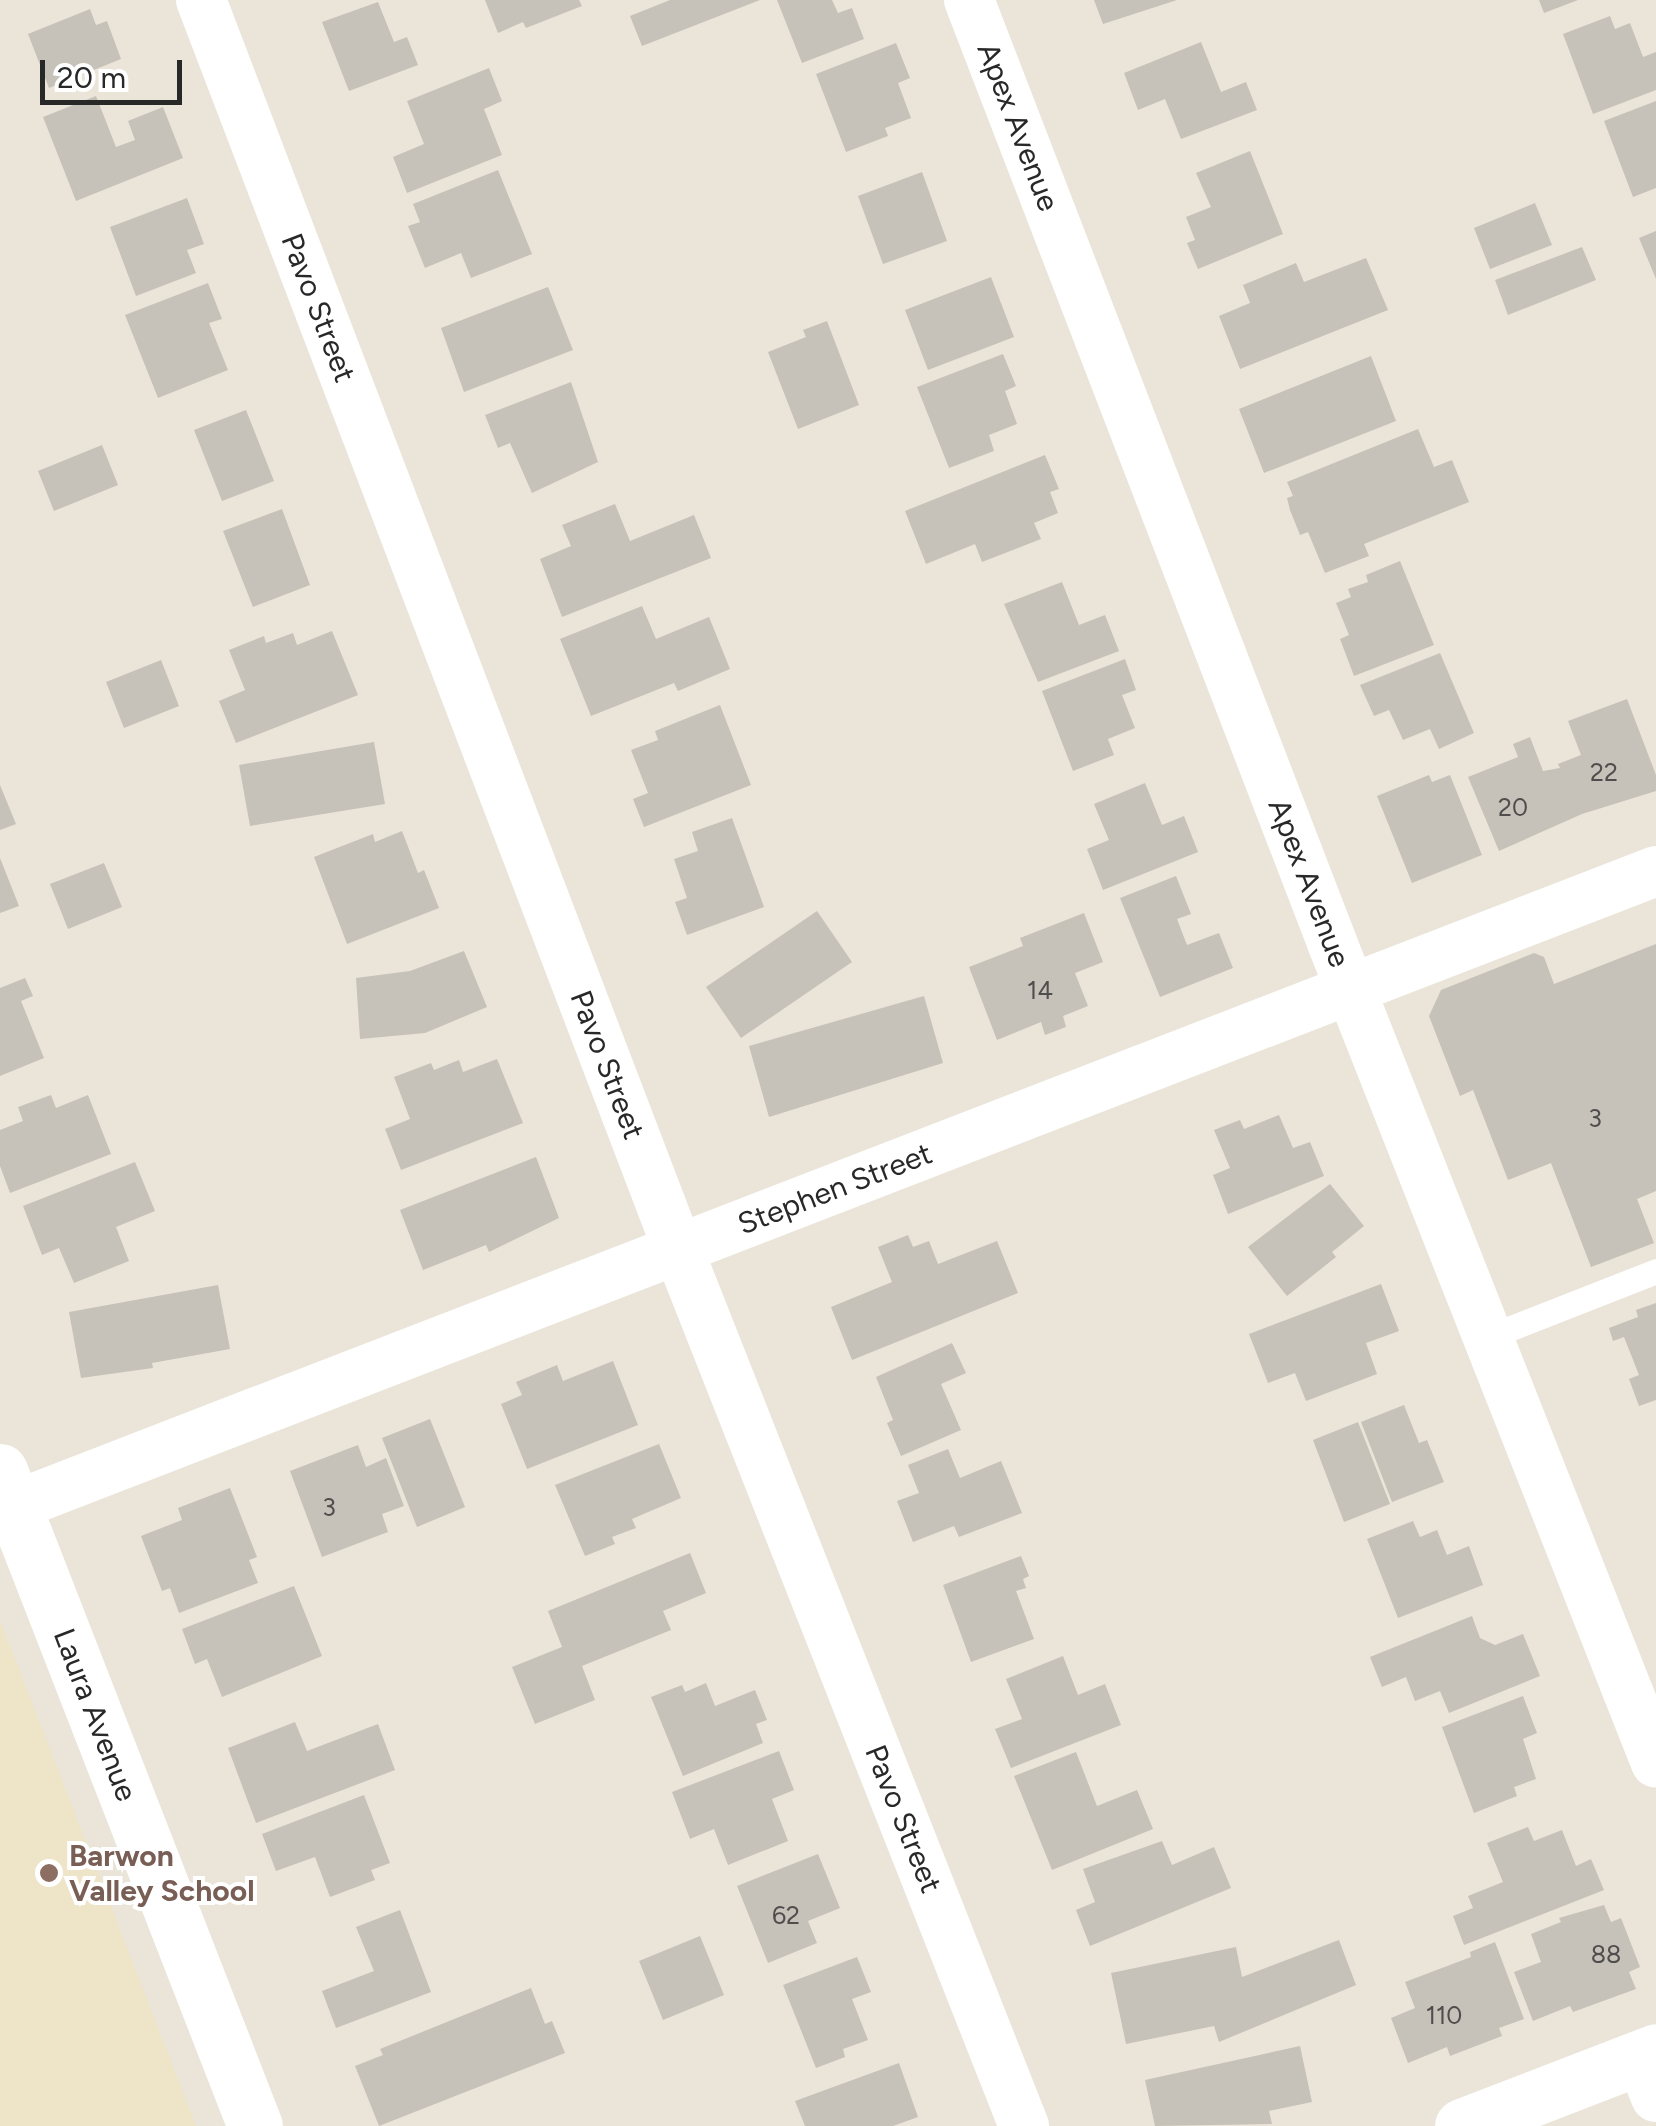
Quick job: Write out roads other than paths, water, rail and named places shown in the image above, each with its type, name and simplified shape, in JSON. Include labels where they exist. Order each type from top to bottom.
[{"type":"street","name":"Pavo Street","points":[[201,0],[678,1250],[1024,2126]]},
{"type":"street","name":"Apex Avenue","points":[[969,0],[1350,990],[1656,1763]]},
{"type":"street","name":"Stephen Street","points":[[7,1488],[678,1250],[1656,871]]},
{"type":"street","name":"Laura Avenue","points":[[7,1488],[255,2126]]},
{"type":"street","points":[[1462,2126],[1651,2069]]},
{"type":"lane","points":[[1488,1337],[1656,1271]]},
{"type":"place","name":"Barwon Valley School","points":[[49,1873]]}]
